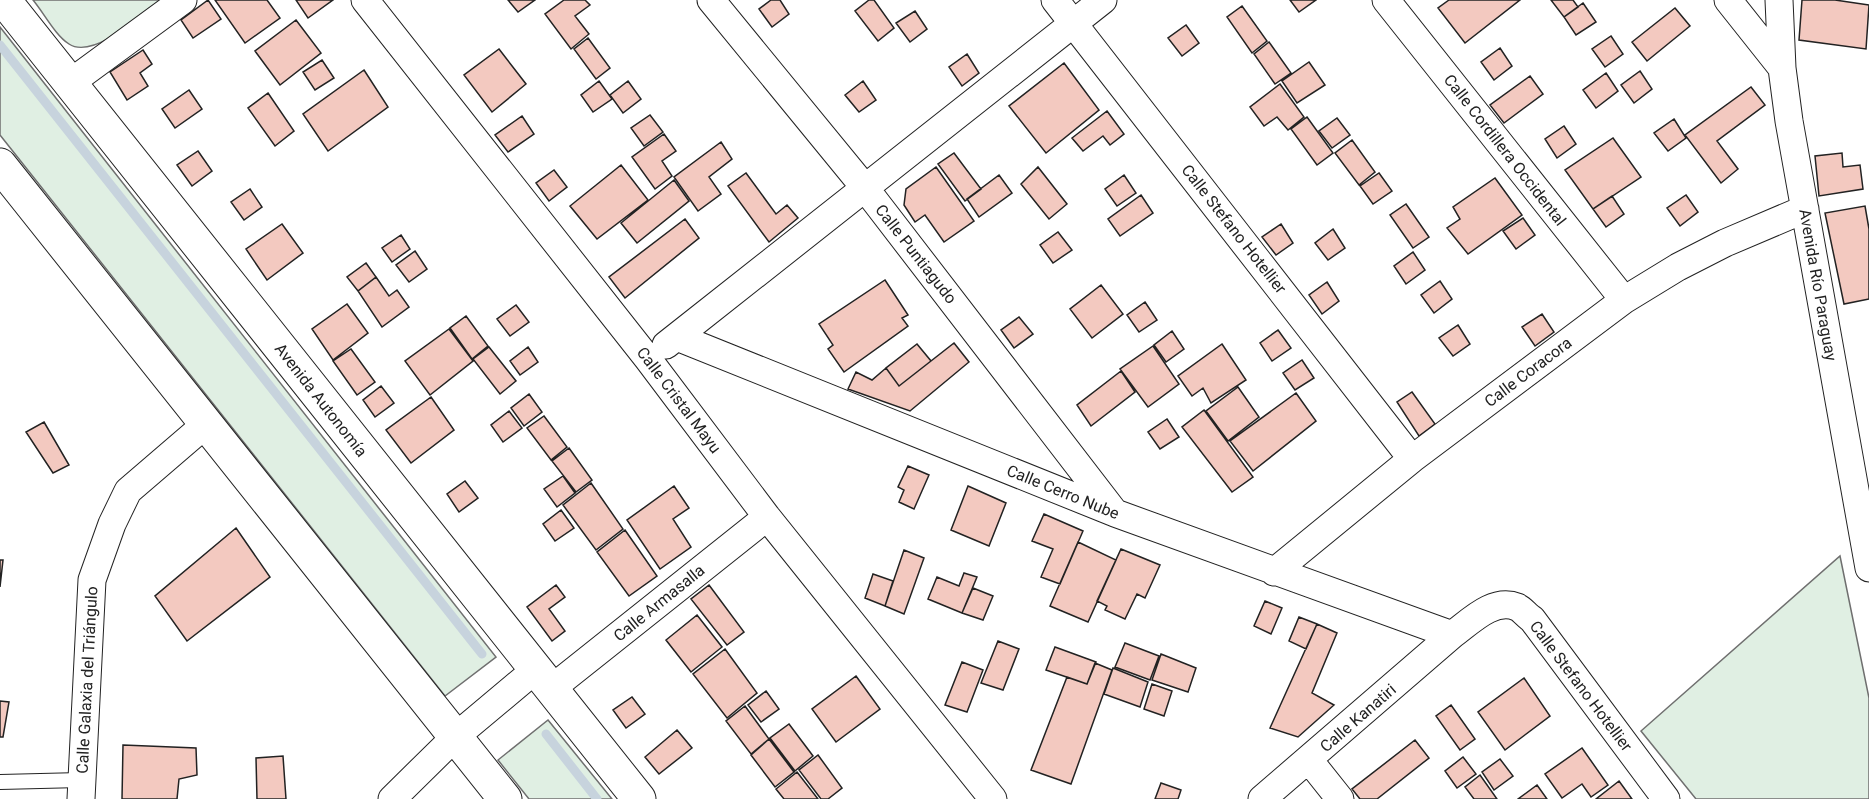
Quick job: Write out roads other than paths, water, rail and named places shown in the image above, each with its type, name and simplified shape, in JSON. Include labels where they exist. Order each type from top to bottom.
[{"type":"street","name":"Avenida Autonomía","points":[[4,0],[639,799]]},
{"type":"street","points":[[70,82],[183,0]]},
{"type":"street","name":"Calle Cristal Mayu","points":[[365,0],[648,359],[766,517],[993,799]]},
{"type":"street","name":"Calle Puntiagudo","points":[[711,0],[865,188],[1115,513]]},
{"type":"street","name":"Calle Stefano Hotellier","points":[[1055,0],[1412,459]]},
{"type":"street","points":[[648,359],[1103,0]]},
{"type":"street","name":"Calle Cordillera Occidental","points":[[1386,0],[1624,300]]},
{"type":"street","points":[[1728,0],[1782,68]]},
{"type":"street","name":"Avenida Río Paraguay","points":[[1779,0],[1782,68],[1869,568]]},
{"type":"street","points":[[0,165],[504,799]]},
{"type":"street","name":"Calle Coracora","points":[[1274,572],[1412,459],[1624,300],[1678,267],[1725,243],[1805,209]]},
{"type":"street","name":"Calle Cerro Nube","points":[[677,336],[1115,513],[1452,635]]},
{"type":"street","name":"Calle Galaxia del Triángulo","points":[[81,789],[92,580],[112,524],[128,491],[206,424]]},
{"type":"street","name":"Calle Armasalla","points":[[392,799],[455,736],[543,679],[766,517]]},
{"type":"street","name":"Calle Stefano Hotellier","points":[[1452,635],[1484,611],[1500,604],[1517,607],[1532,620],[1666,799]]},
{"type":"street","name":"Calle Kanatiri","points":[[1262,799],[1310,760],[1452,635]]},
{"type":"street","points":[[1310,760],[1340,799]]},
{"type":"lane","points":[[0,782],[81,789]]},
{"type":"waterway","points":[[0,45],[482,654]]},
{"type":"waterway","points":[[546,734],[597,799]]}]
